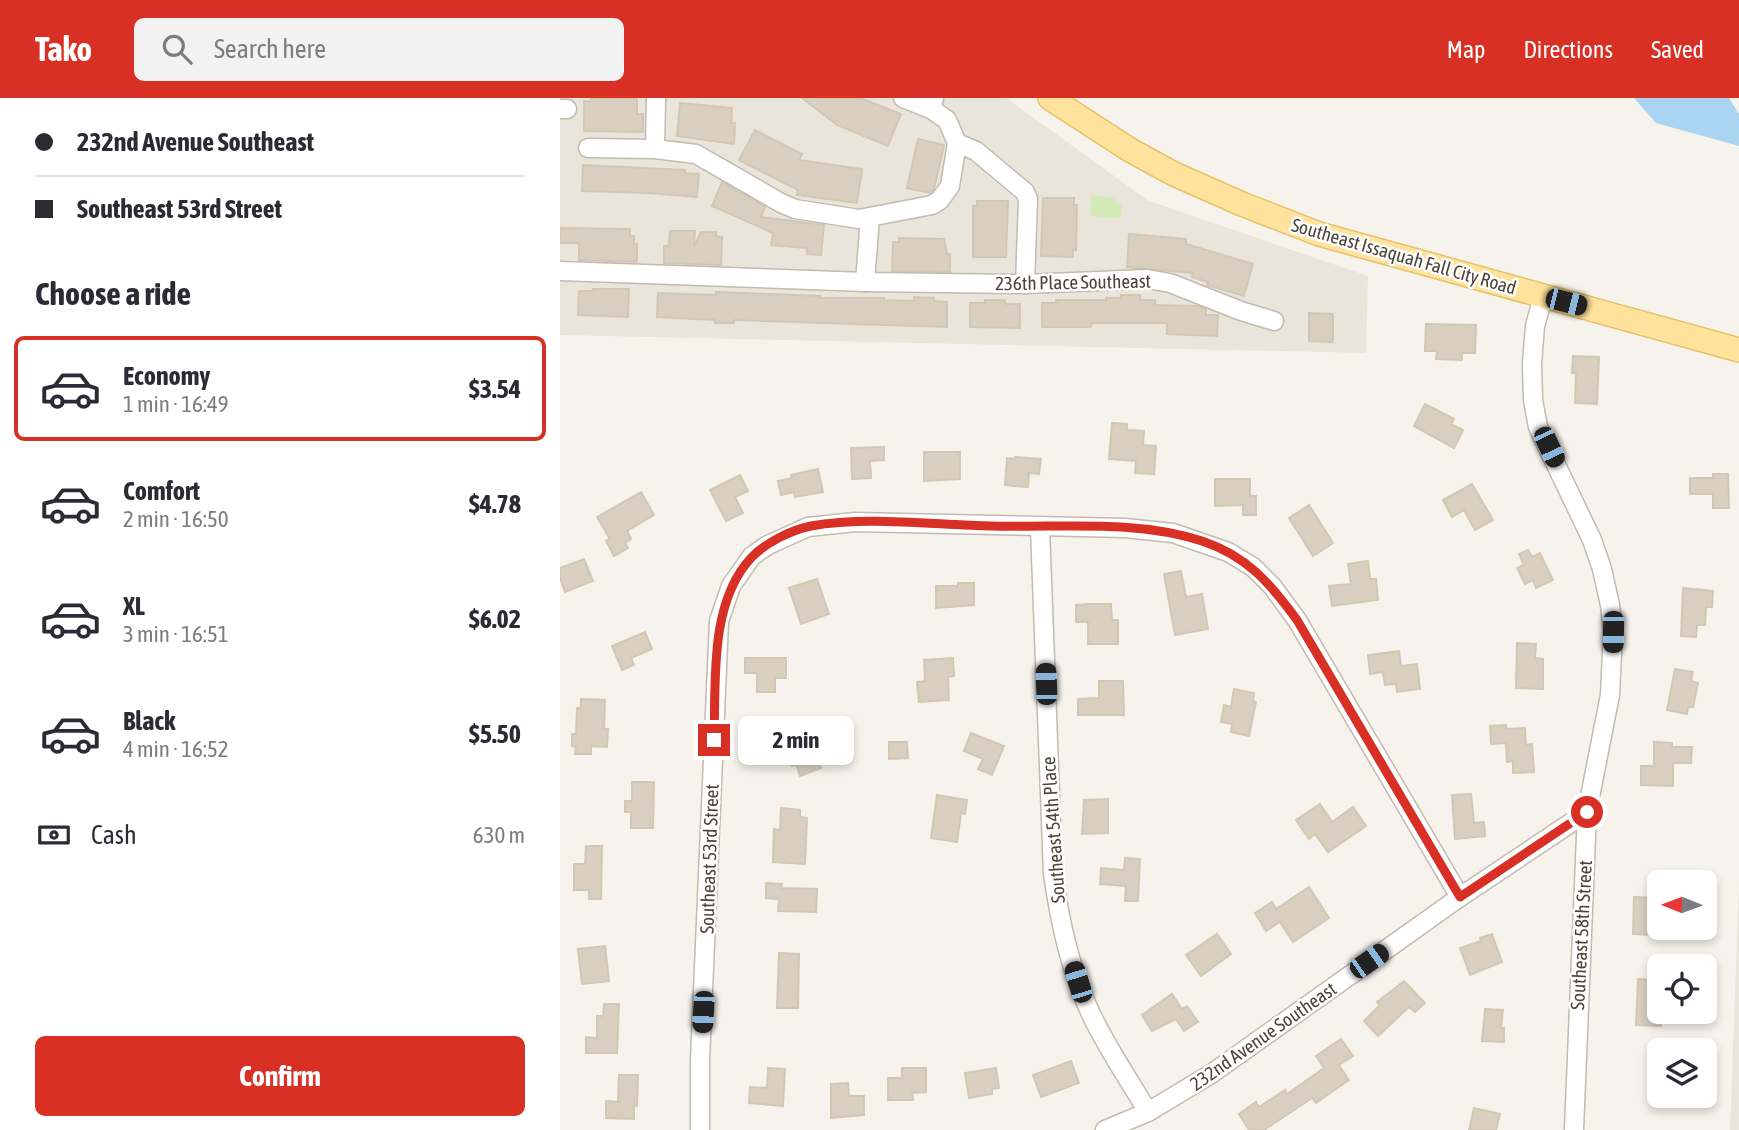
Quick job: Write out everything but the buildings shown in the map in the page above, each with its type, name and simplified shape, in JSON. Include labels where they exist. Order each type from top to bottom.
[{"type":"main road","name":"Southeast Issaquah Fall City Road","points":[[1049,98],[1130,150],[1242,204],[1319,234],[1739,350]]},
{"type":"street","points":[[655,149],[656,98]]},
{"type":"street","points":[[588,148],[655,149],[696,154],[781,204],[845,218],[870,217],[932,205],[940,200],[950,186],[957,158],[957,143],[947,120],[933,103],[902,98]]},
{"type":"street","points":[[957,143],[976,151],[1025,192],[1028,199],[1026,284]]},
{"type":"street","points":[[865,282],[870,217]]},
{"type":"street","name":"236th Place Southeast","points":[[560,271],[865,282],[1026,284],[1159,280],[1274,321]]},
{"type":"street","name":"Southeast 58th Street","points":[[1543,296],[1535,326],[1532,364],[1533,400],[1538,427],[1592,540],[1602,569],[1612,619],[1610,695],[1587,812],[1574,1130]]},
{"type":"street","name":"Southeast 53rd Street","points":[[700,1130],[719,621],[731,586],[752,556],[792,533],[829,524],[855,522],[1040,528]]},
{"type":"street","points":[[1040,528],[1125,528],[1173,533],[1228,552],[1253,567],[1272,586],[1297,620],[1460,897]]},
{"type":"street","name":"Southeast 54th Place","points":[[1040,528],[1053,874],[1060,918],[1078,982],[1091,1015],[1148,1112]]},
{"type":"street","name":"232nd Avenue Southeast","points":[[1105,1130],[1148,1112],[1212,1074],[1460,897],[1587,812]]},
{"type":"shaded area","points":[[560,98],[1006,98],[1149,201],[1368,276],[1366,353],[560,335]]},
{"type":"shaded area","points":[[1739,885],[1739,1130],[1730,1130]]},
{"type":"green space","points":[[1091,195],[1113,198],[1122,207],[1121,218],[1090,216]]},
{"type":"water","points":[[1634,98],[1729,98],[1739,114],[1739,146],[1656,123]]},
{"type":"route","points":[[714,740],[719,621],[731,586],[740,572],[752,556],[768,545],[808,527],[855,522],[1125,528],[1173,533],[1203,541],[1253,567],[1272,586],[1297,620],[1460,897],[1587,812]]}]
